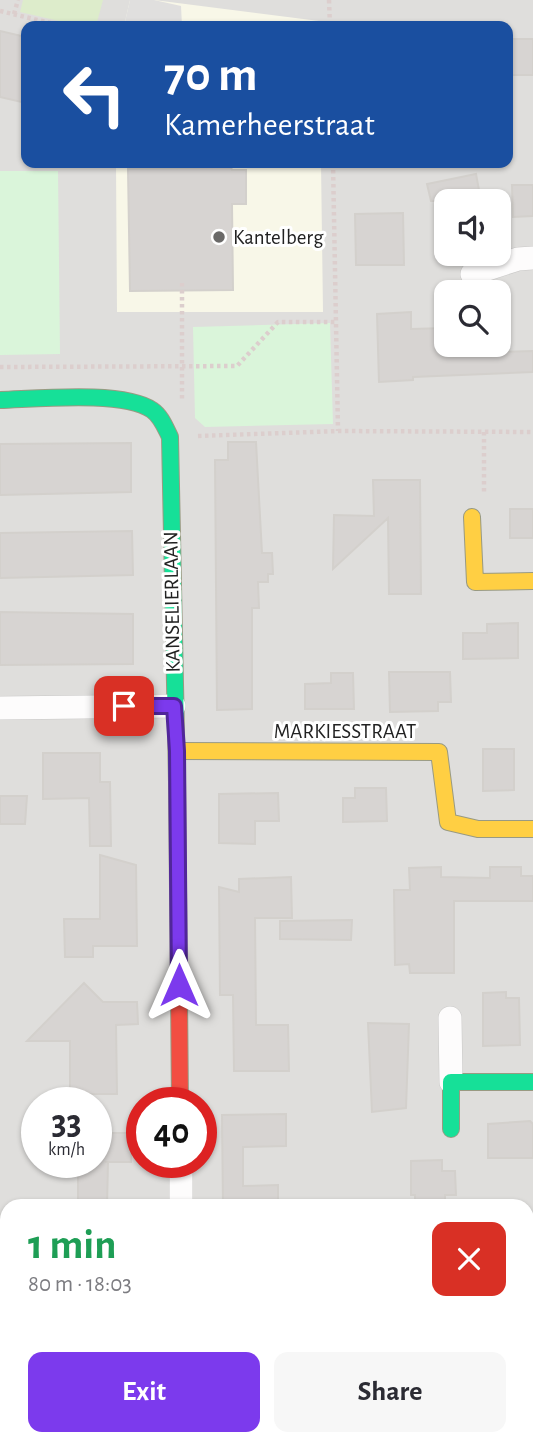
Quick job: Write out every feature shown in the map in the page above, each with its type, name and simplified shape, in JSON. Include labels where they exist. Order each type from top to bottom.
[{"type":"street","points":[[472,274],[518,259],[533,258]]},
{"type":"street","points":[[0,400],[125,401],[148,407],[160,416],[170,437]]},
{"type":"street","name":"KANSELIERLAAN","points":[[170,437],[177,751],[180,1087]]},
{"type":"street","points":[[472,517],[475,582],[533,581]]},
{"type":"street","points":[[0,708],[174,706]]},
{"type":"street","name":"MARKIESSTRAAT","points":[[177,751],[439,752],[448,822],[478,829],[533,829]]},
{"type":"street","points":[[450,1018],[451,1129]]},
{"type":"street","points":[[451,1082],[533,1082]]},
{"type":"street","points":[[181,1178],[181,1199]]},
{"type":"path","points":[[14,15],[18,0]]},
{"type":"path","points":[[330,0],[330,21]]},
{"type":"path","points":[[0,11],[41,21]]},
{"type":"path","points":[[333,168],[338,431]]},
{"type":"path","points":[[181,366],[182,283]]},
{"type":"path","points":[[0,367],[237,366],[278,322],[337,322]]},
{"type":"path","points":[[170,437],[338,431],[533,432]]},
{"type":"path","points":[[472,517],[485,492],[484,432]]},
{"type":"shaded area","points":[[0,0],[533,0],[533,1199],[0,1199]]},
{"type":"shaded area","points":[[130,0],[154,0],[319,21],[125,21]]},
{"type":"shaded area","points":[[130,0],[154,0],[181,6],[182,21],[125,21]]},
{"type":"shaded area","name":"Kantelberg","points":[[116,168],[321,168],[323,312],[117,312]]},
{"type":"green space","points":[[23,0],[103,0],[97,21],[59,21],[20,12]]},
{"type":"green space","points":[[0,171],[58,171],[60,354],[0,355]]},
{"type":"green space","points":[[330,323],[333,424],[205,427],[195,418],[193,327]]},
{"type":"building","points":[[0,31],[21,36],[21,102],[0,97]]},
{"type":"building","points":[[513,39],[533,39],[533,75],[513,75]]},
{"type":"building","points":[[128,169],[246,170],[246,204],[232,204],[233,290],[130,291]]},
{"type":"building","points":[[476,174],[479,189],[434,189],[434,201],[431,201],[427,184]]},
{"type":"building","points":[[512,185],[533,185],[533,216],[513,217]]},
{"type":"building","points":[[403,213],[404,265],[356,265],[355,214]]},
{"type":"building","points":[[411,312],[411,329],[434,328],[434,357],[511,357],[511,352],[533,351],[533,372],[413,377],[413,380],[379,382],[377,314]]},
{"type":"building","points":[[228,442],[256,442],[262,553],[272,553],[273,574],[268,574],[268,582],[258,582],[259,608],[252,608],[252,709],[217,710],[215,460],[228,460]]},
{"type":"building","points":[[131,443],[131,492],[0,495],[0,444]]},
{"type":"building","points":[[373,480],[420,480],[421,594],[389,594],[388,518],[333,569],[334,515],[374,516]]},
{"type":"building","points":[[510,509],[533,509],[533,538],[510,538]]},
{"type":"building","points":[[132,531],[133,575],[0,578],[0,533]]},
{"type":"building","points":[[0,612],[133,614],[133,664],[0,665]]},
{"type":"building","points":[[518,623],[518,658],[463,659],[463,633],[487,633],[487,624]]},
{"type":"building","points":[[389,672],[450,672],[451,702],[438,702],[438,711],[390,712]]},
{"type":"building","points":[[331,673],[353,673],[354,709],[305,709],[305,684],[331,683]]},
{"type":"building","points":[[483,749],[514,749],[514,790],[483,791]]},
{"type":"building","points":[[43,753],[100,753],[100,782],[110,782],[111,846],[90,846],[89,798],[43,799]]},
{"type":"building","points":[[355,788],[386,788],[387,821],[343,822],[343,798],[355,798]]},
{"type":"building","points":[[278,793],[279,821],[255,821],[255,844],[219,843],[219,794]]},
{"type":"building","points":[[0,796],[27,796],[25,824],[0,824]]},
{"type":"building","points":[[100,855],[136,865],[137,946],[93,946],[93,957],[65,957],[64,919],[100,919]]},
{"type":"building","points":[[441,867],[441,877],[490,878],[490,867],[521,867],[521,876],[533,876],[533,901],[454,901],[454,973],[410,973],[409,964],[395,965],[394,890],[410,890],[409,868]]},
{"type":"building","points":[[291,877],[292,918],[255,918],[256,1025],[288,1025],[289,1071],[234,1071],[233,995],[220,995],[219,887],[239,892],[239,879]]},
{"type":"building","points":[[352,920],[351,940],[280,939],[280,921]]},
{"type":"building","points":[[84,983],[103,1002],[137,1002],[138,1024],[116,1025],[117,1094],[112,1094],[112,1087],[70,1087],[70,1041],[27,1041]]},
{"type":"building","points":[[506,992],[506,998],[519,998],[520,1045],[483,1046],[483,993]]},
{"type":"building","points":[[368,1023],[409,1024],[406,1108],[372,1112]]},
{"type":"building","points":[[286,1114],[286,1146],[243,1147],[243,1186],[278,1185],[278,1199],[223,1199],[222,1115]]},
{"type":"building","points":[[530,1121],[533,1124],[533,1158],[488,1158],[488,1124]]},
{"type":"building","points":[[112,1133],[126,1133],[126,1162],[112,1162]]},
{"type":"building","points":[[442,1160],[442,1171],[455,1171],[456,1195],[445,1195],[445,1199],[415,1199],[415,1195],[411,1195],[411,1161]]},
{"type":"building","points":[[78,1178],[108,1178],[107,1199],[78,1199]]},
{"type":"traffic: fast","points":[[0,400],[79,397],[121,400],[139,404],[155,412],[170,437],[177,782]]},
{"type":"traffic: fast","points":[[451,1129],[451,1082],[533,1082]]},
{"type":"traffic: slow","points":[[472,517],[475,582],[533,581]]},
{"type":"traffic: slow","points":[[177,751],[439,752],[448,822],[478,829],[533,829]]},
{"type":"traffic: jam","points":[[177,782],[180,1087]]},
{"type":"place","name":"Kantelberg","points":[[219,237]]},
{"type":"route","points":[[124,706],[174,706],[177,751],[179,985]]}]
